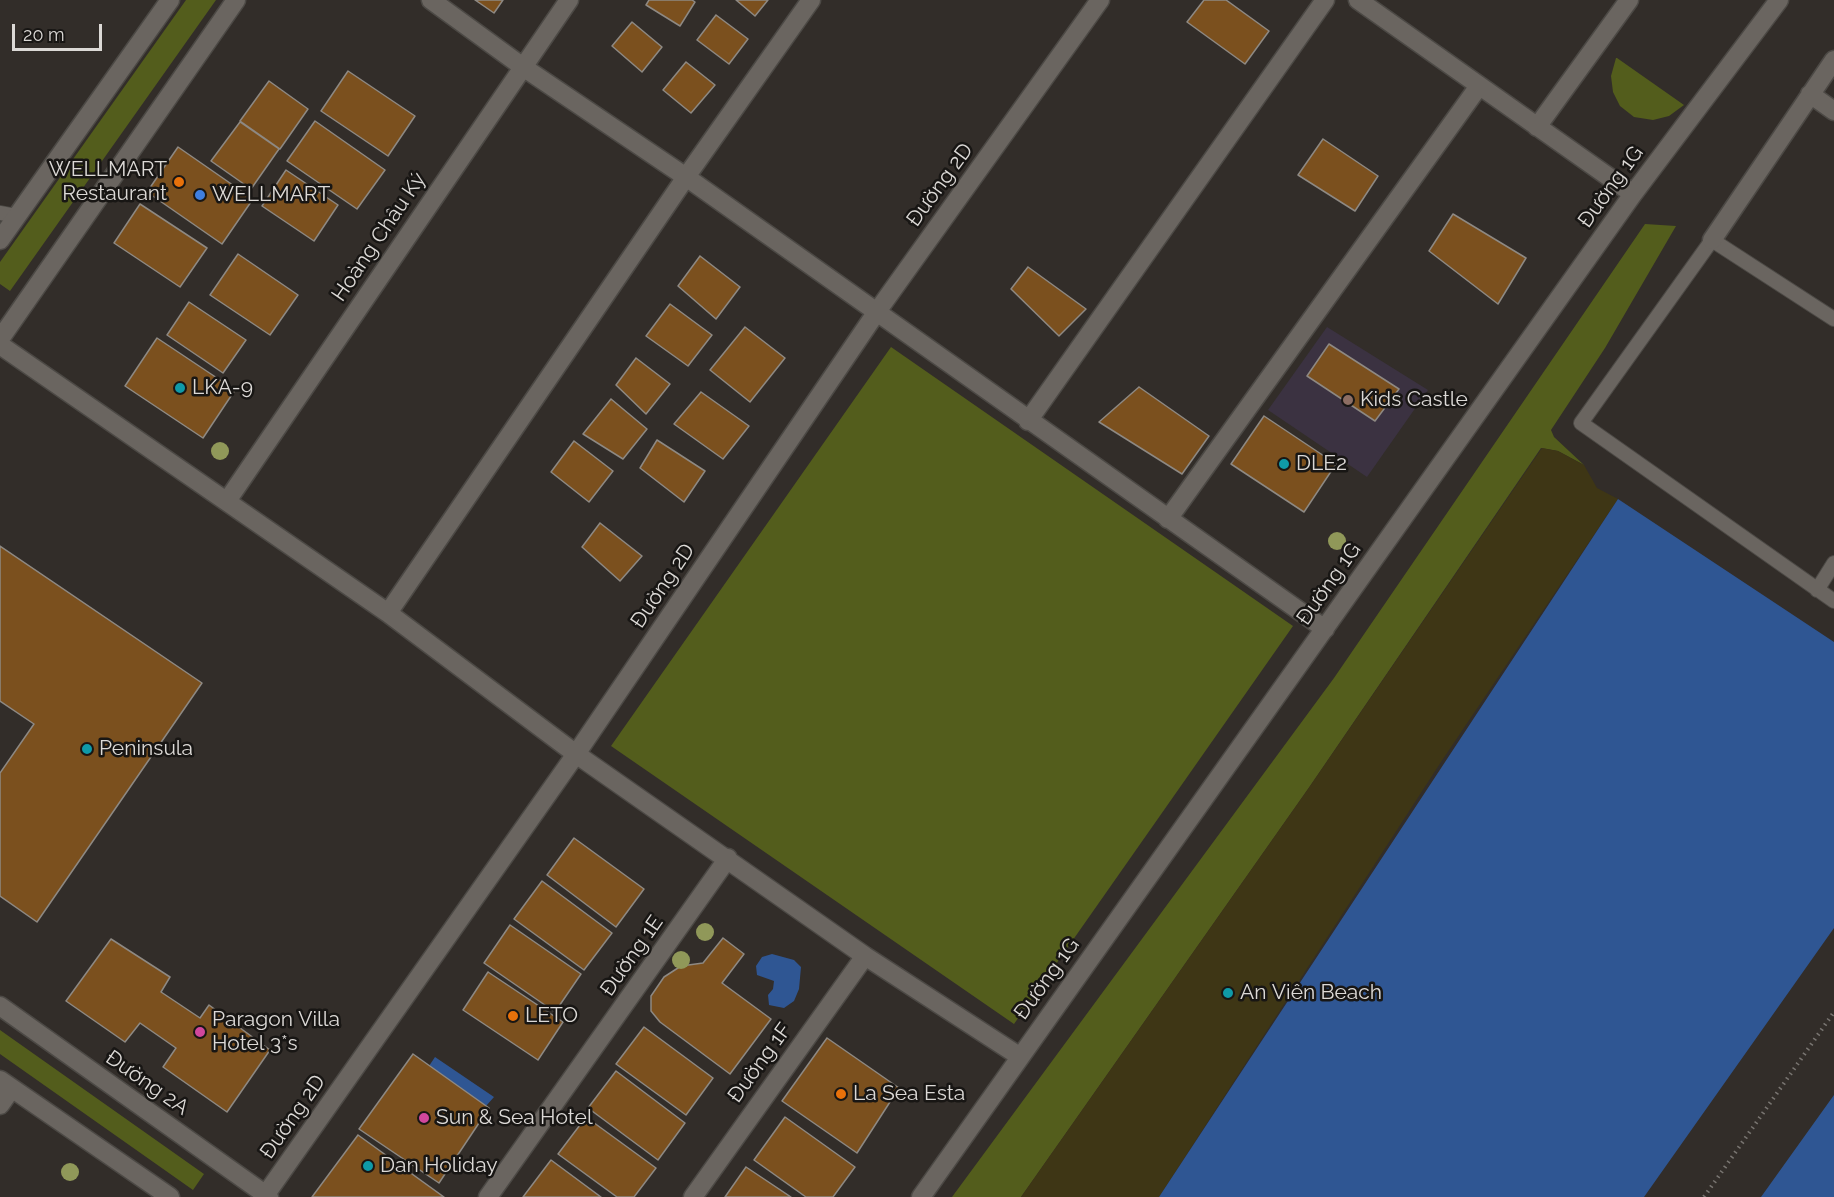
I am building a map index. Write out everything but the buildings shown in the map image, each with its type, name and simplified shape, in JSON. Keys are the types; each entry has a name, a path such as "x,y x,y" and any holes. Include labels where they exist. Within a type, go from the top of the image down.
{"street":[{"path":"0,240 8,215 170,0"},
{"path":"0,339 236,0"},
{"path":"431,0 523,67 686,177 1325,629"},
{"name":"Hoàng Châu Ký","path":"227,501 569,0"},
{"path":"388,614 686,177 811,0"},
{"name":"Đường 2D","path":"266,1196 576,754 876,313 1100,0"},
{"path":"1028,421 1325,0"},
{"path":"1358,0 1633,194"},
{"path":"1537,127 1629,0"},
{"name":"Đường 1G","path":"921,1197 1633,194 1779,0"},
{"path":"1712,240 1834,60"},
{"path":"1168,519 1479,86"},
{"path":"1810,94 1834,111"},
{"path":"0,345 388,614 576,754 728,858 865,956 1019,1056"},
{"name":"Đường 1E","path":"488,1197 728,858"},
{"name":"Đường 1F","path":"693,1197 865,956"},
{"name":"Đường 2A","path":"0,1006 266,1196"},
{"path":"0,1105 6,1084 170,1197"}],"lane":[{"path":"1834,319 1712,240 1577,429 1834,601"},
{"path":"1817,590 1834,563"}],"path":[{"path":"1704,1197 1834,1012"}],"shaded area":[{"name":"Kids Castle","path":"1327,327 1428,390 1367,477 1268,410"}],"green space":[{"path":"186,0 216,0 10,291 0,284 0,262"},
{"path":"1616,58 1684,105 1669,116 1653,120 1634,117 1620,106 1613,92 1611,76"},
{"path":"1645,224 1676,226 1605,348 1551,430 1554,437 1584,465 1558,451 1541,448 1308,789 1021,1197 952,1197 1334,678"},
{"path":"891,347 1293,626 1014,1024 611,746"},
{"path":"0,1030 204,1174 193,1190 0,1054"}],"sand":[{"name":"An Viên Beach","path":"1542,448 1558,451 1584,465 1597,488 1618,499 1441,762 1159,1197 1021,1197 1308,789"}],"water":[{"path":"1618,499 1834,642 1834,928 1644,1197 1159,1197"},
{"path":"772,954 794,960 801,967 799,989 794,1001 784,1008 769,1005 768,995 773,989 774,981 757,975 756,966 762,957"},
{"path":"435,1057 494,1097 486,1106 429,1066"},
{"path":"1834,1095 1834,1197 1761,1197"}],"place":[{"name":"WELLMART Restaurant","path":"179,182"},
{"name":"WELLMART","path":"200,195"},
{"name":"LKA-9","path":"180,388"},
{"name":"Kids Castle","path":"1348,400"},
{"name":"DLE2","path":"1284,464"},
{"name":"Peninsula","path":"87,749"},
{"name":"An Viên Beach","path":"1228,993"},
{"name":"LETO","path":"513,1016"},
{"name":"Paragon Villa Hotel 3*s","path":"200,1032"},
{"name":"La Sea Esta","path":"841,1094"},
{"name":"Sun & Sea Hotel","path":"424,1118"},
{"name":"Dan Holiday","path":"368,1166"}]}
